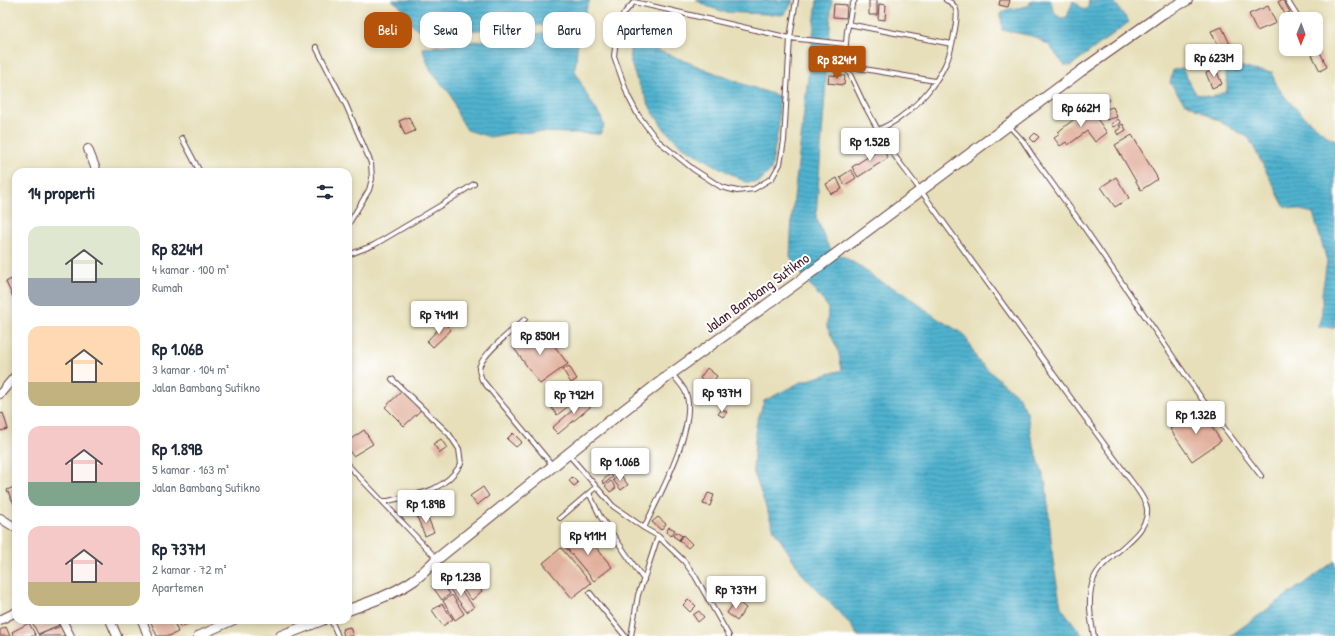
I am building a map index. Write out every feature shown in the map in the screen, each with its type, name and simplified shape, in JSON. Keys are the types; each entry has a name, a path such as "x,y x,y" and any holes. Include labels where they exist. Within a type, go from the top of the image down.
{"street":[{"name":"Jalan Bambang Sutikno","path":"352,609 376,600 415,580 437,560 672,373 842,250 1081,71 1163,13 1186,0"},
{"path":"88,149 95,168"},
{"path":"0,394 12,380"},
{"path":"0,518 12,526"},
{"path":"0,620 12,614"},
{"path":"64,624 70,636"},
{"path":"112,624 117,636"},
{"path":"144,624 148,636"},
{"path":"198,636 225,624"},
{"path":"282,636 312,624"}],"lane":[{"path":"796,0 790,38 784,141 780,164 772,178 754,189 737,192 721,187 693,169 657,140 638,114 628,96 614,56 618,23 634,1 790,38 845,44"},
{"path":"855,0 852,5 845,44 846,66 885,143 1144,500 1147,509 1147,518 1144,524 1135,536 1102,566 1094,580 1089,607 1090,620 1094,636"},
{"path":"878,130 901,117 919,101 946,64 957,19 954,4 946,0"},
{"path":"1287,0 1295,12"},
{"path":"848,24 952,44"},
{"path":"316,46 346,105 371,163 372,179 369,190 352,218"},
{"path":"846,66 935,81"},
{"path":"1009,126 1023,141 1202,398 1261,476"},
{"path":"182,138 198,168"},
{"path":"352,253 374,245 474,184"},
{"path":"525,319 493,348 479,368 480,374 482,380 553,467"},
{"path":"644,528 675,462 686,430 688,408 686,391 672,373"},
{"path":"383,501 437,488 448,480 461,464 459,449 448,434 392,379"},
{"path":"569,454 613,506 658,536 684,561 695,576 728,636"},
{"path":"352,469 437,560"},
{"path":"560,518 596,487"},
{"path":"589,493 600,516 644,580"},
{"path":"631,636 638,595 658,536"},
{"path":"590,593 625,636"},
{"path":"333,624 338,636"}],"water":[{"path":"392,0 590,0 585,12 543,12 543,25 535,26 535,12 480,12 480,30 472,31 472,12 420,12 420,30 412,25 412,12 403,12 400,6"},
{"path":"696,0 793,0 783,15 724,12 709,7"},
{"path":"817,0 832,0 816,217 829,248 861,267 876,279 905,294 938,319 964,334 978,361 1018,396 1027,412 1031,437 1046,484 1053,561 1061,607 1083,636 858,636 848,622 803,575 774,530 753,470 756,425 764,401 801,382 842,370 838,350 827,327 828,307 798,270 790,256 792,215"},
{"path":"1032,0 1050,0 1055,14 1061,18 1067,17 1073,1 1083,10 1088,8 1089,0 1113,0 1129,22 1071,66 1064,65 1049,45 1032,36 1002,30 1001,14 1006,10 1028,6"},
{"path":"543,33 543,48 577,48 575,71 588,97 602,119 604,126 600,134 537,132 512,133 490,137 467,130 458,115 451,95 429,67 422,48 472,48 472,42 480,41 480,48 535,48 535,34"},
{"path":"630,48 652,48 748,86 779,96 779,124 771,170 759,182 745,182 683,147 665,130 652,111 636,78 631,63"},
{"path":"1239,66 1253,70 1272,72 1280,90 1296,109 1331,139 1335,139 1335,328 1318,327 1322,313 1322,294 1327,261 1313,213 1284,206 1249,138 1183,101 1170,83 1173,70 1182,68 1196,94 1212,97 1227,91 1227,81 1224,68"},
{"path":"1335,561 1335,636 1230,636"}],"building":[{"path":"869,0 877,0 877,15 869,15"},
{"path":"1000,0 1010,0 1008,7 999,5"},
{"path":"1283,0 1290,12 1284,12 1278,2"},
{"path":"834,4 847,5 846,18 833,17"},
{"path":"879,4 886,5 885,20 878,19"},
{"path":"1268,6 1276,23 1257,31 1249,14"},
{"path":"1222,27 1235,55 1224,60 1211,31"},
{"path":"830,54 842,54 842,65 829,64"},
{"path":"1312,56 1322,56 1327,67 1320,71"},
{"path":"1216,69 1222,84 1212,88 1206,73"},
{"path":"829,75 845,76 844,85 828,83"},
{"path":"1106,94 1109,100 1104,103 1101,97"},
{"path":"1089,107 1107,133 1095,142 1087,131 1068,145 1066,142 1060,146 1054,138 1060,134 1058,132"},
{"path":"1113,107 1117,117 1106,120 1103,110"},
{"path":"409,117 415,131 405,135 399,121"},
{"path":"1118,119 1121,123 1113,127 1111,124"},
{"path":"1123,124 1126,130 1118,135 1116,131 1121,128 1119,126"},
{"path":"1035,133 1039,137 1034,142 1030,138"},
{"path":"1132,135 1158,179 1141,190 1115,145"},
{"path":"882,148 888,158 858,177 852,167"},
{"path":"851,170 856,178 845,185 840,177"},
{"path":"1116,177 1129,198 1115,207 1101,187"},
{"path":"837,178 842,189 831,194 826,184"},
{"path":"12,279 12,295 6,282"},
{"path":"444,323 451,330 433,347 427,341"},
{"path":"540,327 568,364 540,384 513,347"},
{"path":"569,366 577,379 571,383 563,370"},
{"path":"707,368 717,376 710,386 700,378"},
{"path":"402,391 421,410 404,426 385,407"},
{"path":"571,391 578,399 557,415 551,407"},
{"path":"589,396 595,403 558,434 552,428"},
{"path":"722,409 727,412 723,417 718,414"},
{"path":"1200,409 1221,441 1192,461 1170,429"},
{"path":"3,413 8,429 0,431 0,414"},
{"path":"364,430 373,444 353,456 352,438"},
{"path":"513,433 522,442 516,447 507,439"},
{"path":"441,439 447,448 440,453 433,444"},
{"path":"602,458 610,469 606,472 597,462"},
{"path":"595,463 599,468 597,470 592,465"},
{"path":"610,474 613,477 604,484 602,481"},
{"path":"620,474 628,485 621,490 613,480"},
{"path":"572,477 578,483 574,486 569,481"},
{"path":"611,481 616,488 610,492 605,486"},
{"path":"483,487 489,496 477,505 470,496"},
{"path":"12,488 12,500 7,490"},
{"path":"708,493 714,495 710,506 703,504"},
{"path":"426,513 434,532 425,536 417,517"},
{"path":"658,517 666,524 661,530 652,522"},
{"path":"669,527 675,530 671,536 666,532"},
{"path":"582,530 612,567 594,581 564,545"},
{"path":"676,532 682,536 679,540 673,536"},
{"path":"683,535 692,544 688,548 679,540"},
{"path":"561,548 591,583 572,598 543,563"},
{"path":"471,577 482,591 472,600 460,586"},
{"path":"440,581 450,594 442,600 432,586"},
{"path":"454,582 474,607 467,612 448,587"},
{"path":"452,595 464,614 455,620 443,601"},
{"path":"689,599 696,606 690,612 683,605"},
{"path":"736,600 746,608 737,621 727,613"},
{"path":"442,604 453,619 443,626 432,610"},
{"path":"699,611 704,617 698,622 693,615"},
{"path":"30,624 36,636 14,636 12,632"},
{"path":"33,624 59,624 59,625 38,634"},
{"path":"152,624 175,624 178,632 169,636 157,636"},
{"path":"179,624 187,624 180,627"},
{"path":"61,626 65,636 38,635"},
{"path":"6,627 10,636 0,636 0,630"},
{"path":"350,627 353,636 344,636 342,629"}]}
